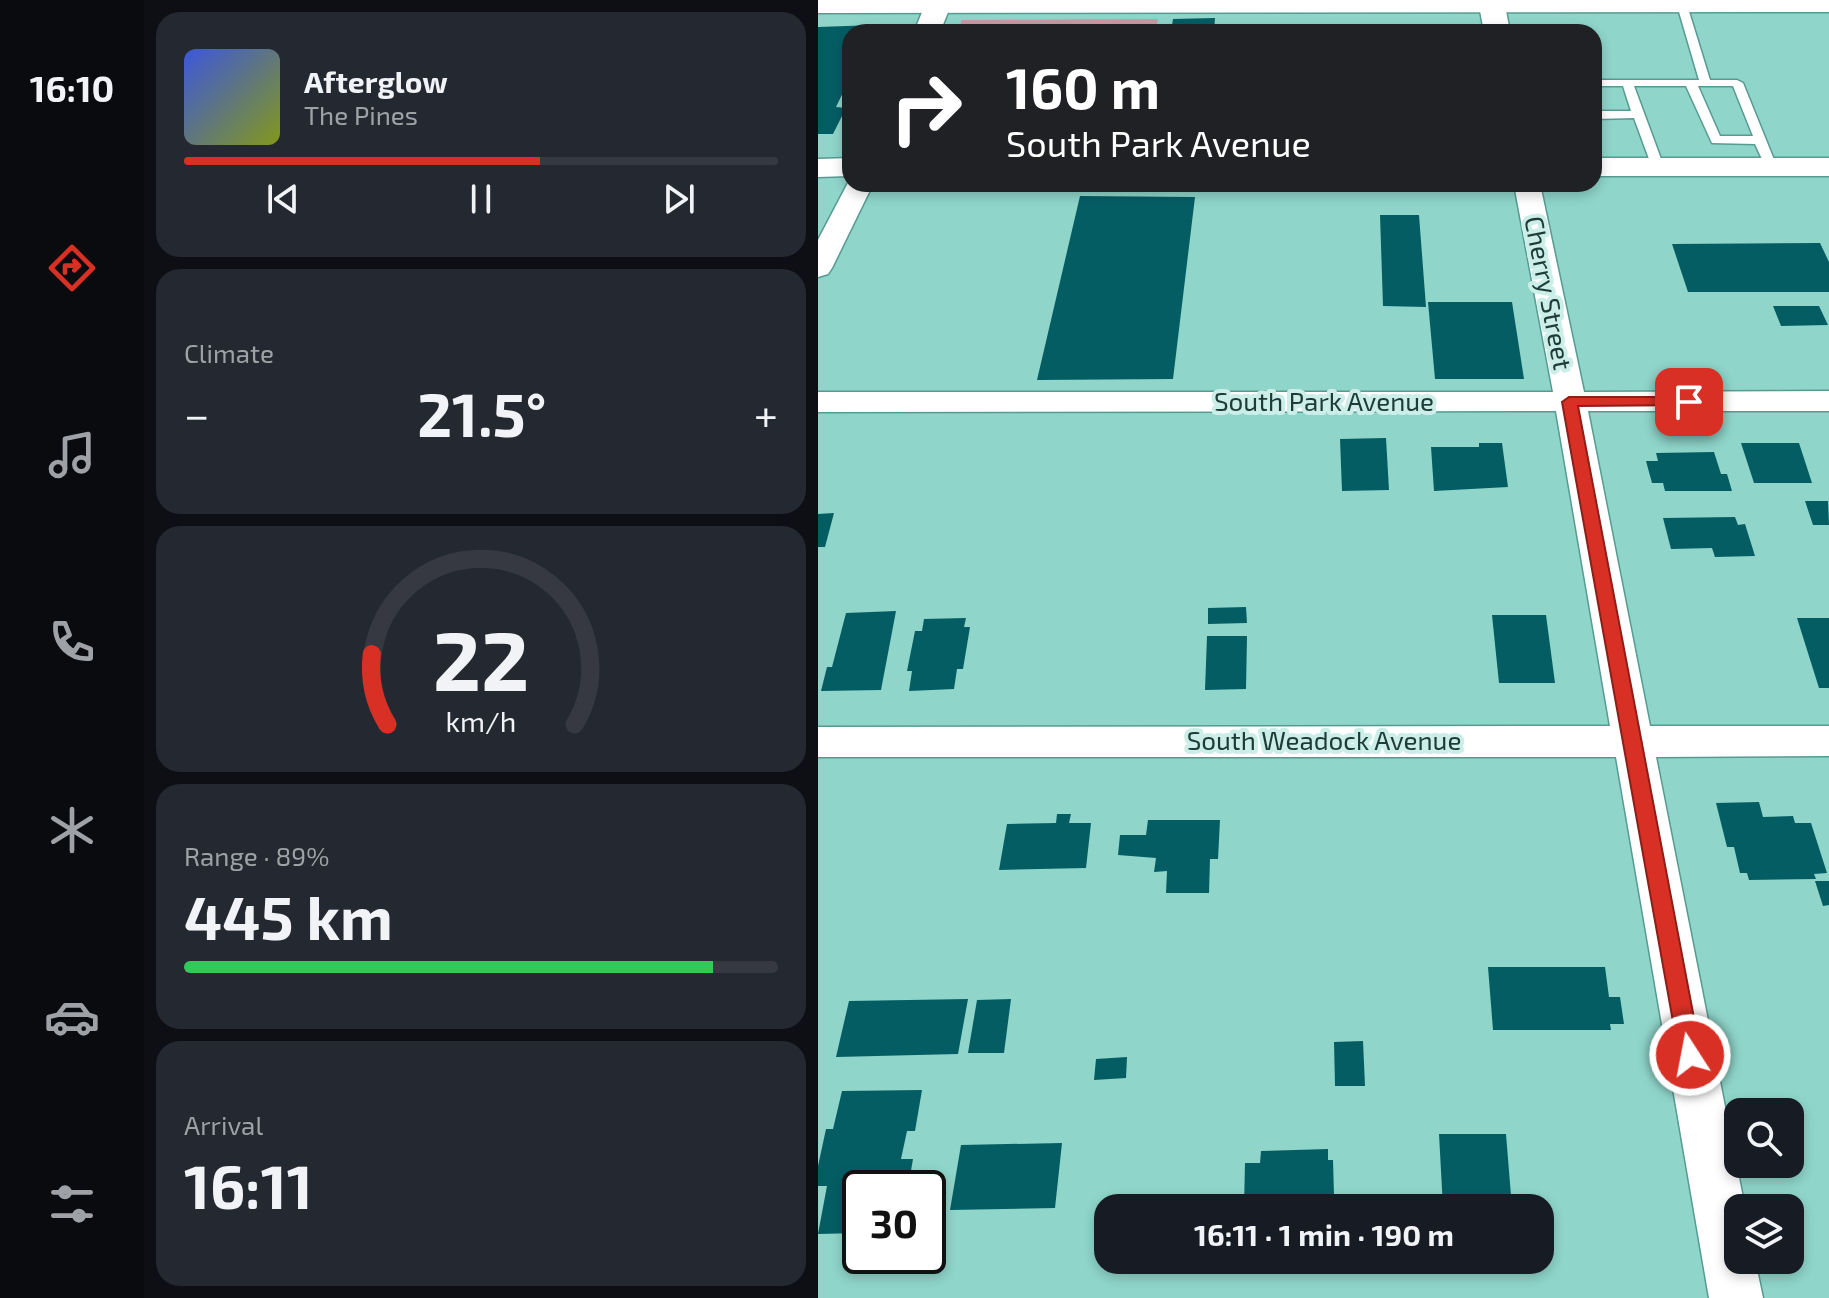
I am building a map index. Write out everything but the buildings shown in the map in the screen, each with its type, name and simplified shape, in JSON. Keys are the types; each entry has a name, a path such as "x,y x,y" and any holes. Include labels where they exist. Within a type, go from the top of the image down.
{"main road":[{"path":"1492,2 1496,24"},
{"path":"930,24 938,3"},
{"path":"1602,167 1658,167 1765,154 1829,167"},
{"path":"818,168 842,167"}],"street":[{"path":"818,6 1492,2 1829,5"},
{"path":"818,268 856,192"},
{"name":"Cherry Street","path":"1529,192 1736,1298"},
{"name":"South Park Avenue","path":"818,402 1829,401"},
{"name":"South Weadock Avenue","path":"818,742 1829,741"}],"lane":[{"path":"1682,5 1705,82"},
{"path":"1690,82 1716,140 1765,154"},
{"path":"1602,83 1737,83 1765,154"},
{"path":"1627,83 1658,167"},
{"path":"1602,115 1638,114"}],"shaded area":[{"path":"1158,19 1157,24 960,24 962,20"}],"route":[{"path":"1689,402 1569,402 1690,1055"}]}
